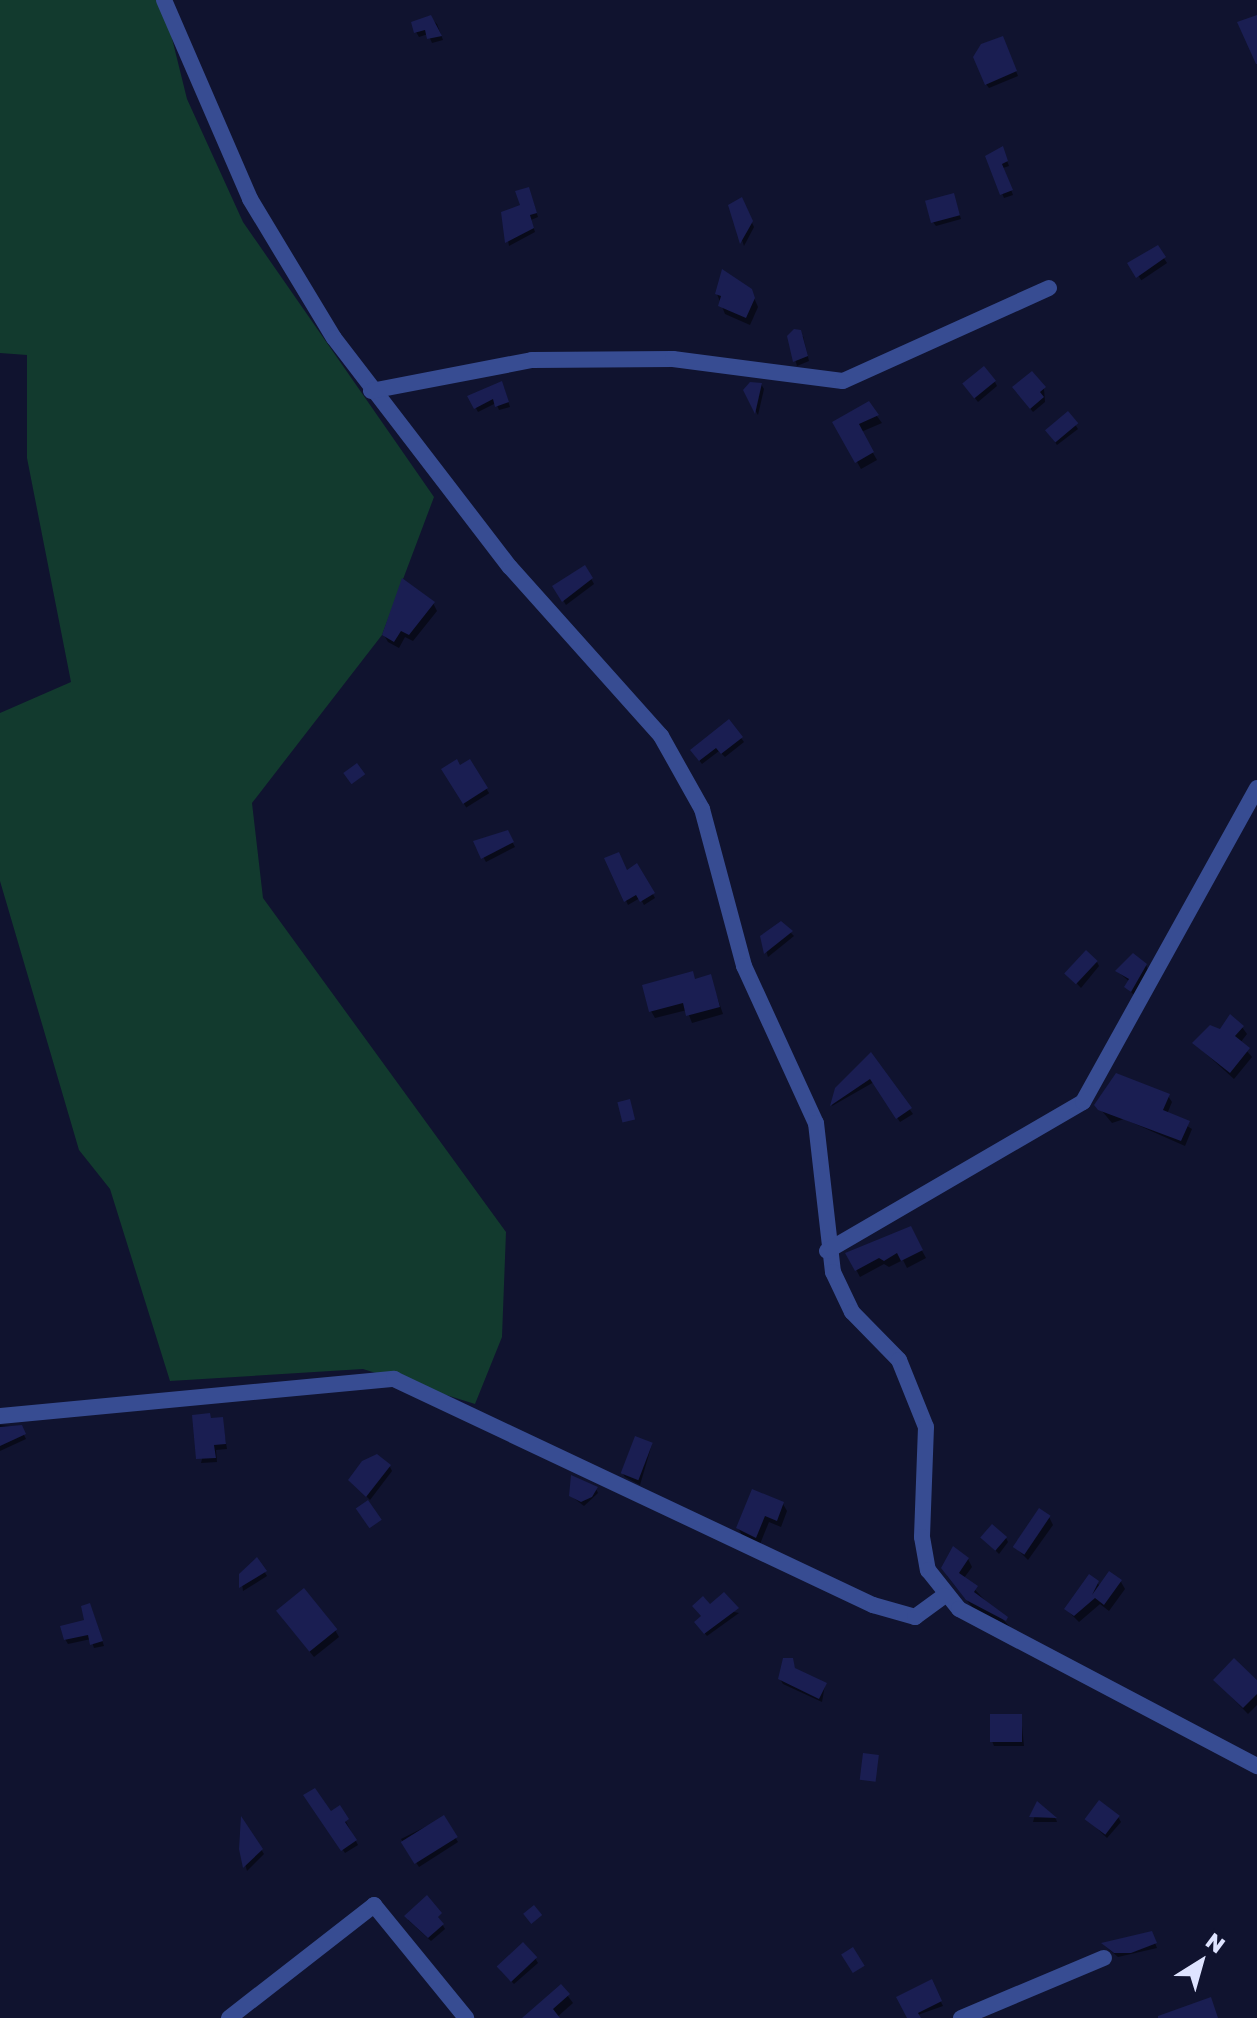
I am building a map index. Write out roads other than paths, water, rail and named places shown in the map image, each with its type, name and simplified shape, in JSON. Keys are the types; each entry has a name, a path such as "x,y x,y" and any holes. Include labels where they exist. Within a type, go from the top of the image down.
{"street":[{"path":"164,0 250,199 371,391 538,600 661,736 702,809 744,966 816,1123 827,1251 852,1312 899,1360 926,1427 922,1537 928,1570 944,1596 959,1609 1257,1766"},
{"path":"371,391 532,360 673,359 843,381 1049,288"},
{"path":"827,1251 1083,1102 1257,788"},
{"path":"0,1416 394,1379 873,1605 915,1617 944,1596"},
{"path":"229,2018 374,1905 466,2018"},
{"path":"961,2018 1104,1958"}]}
